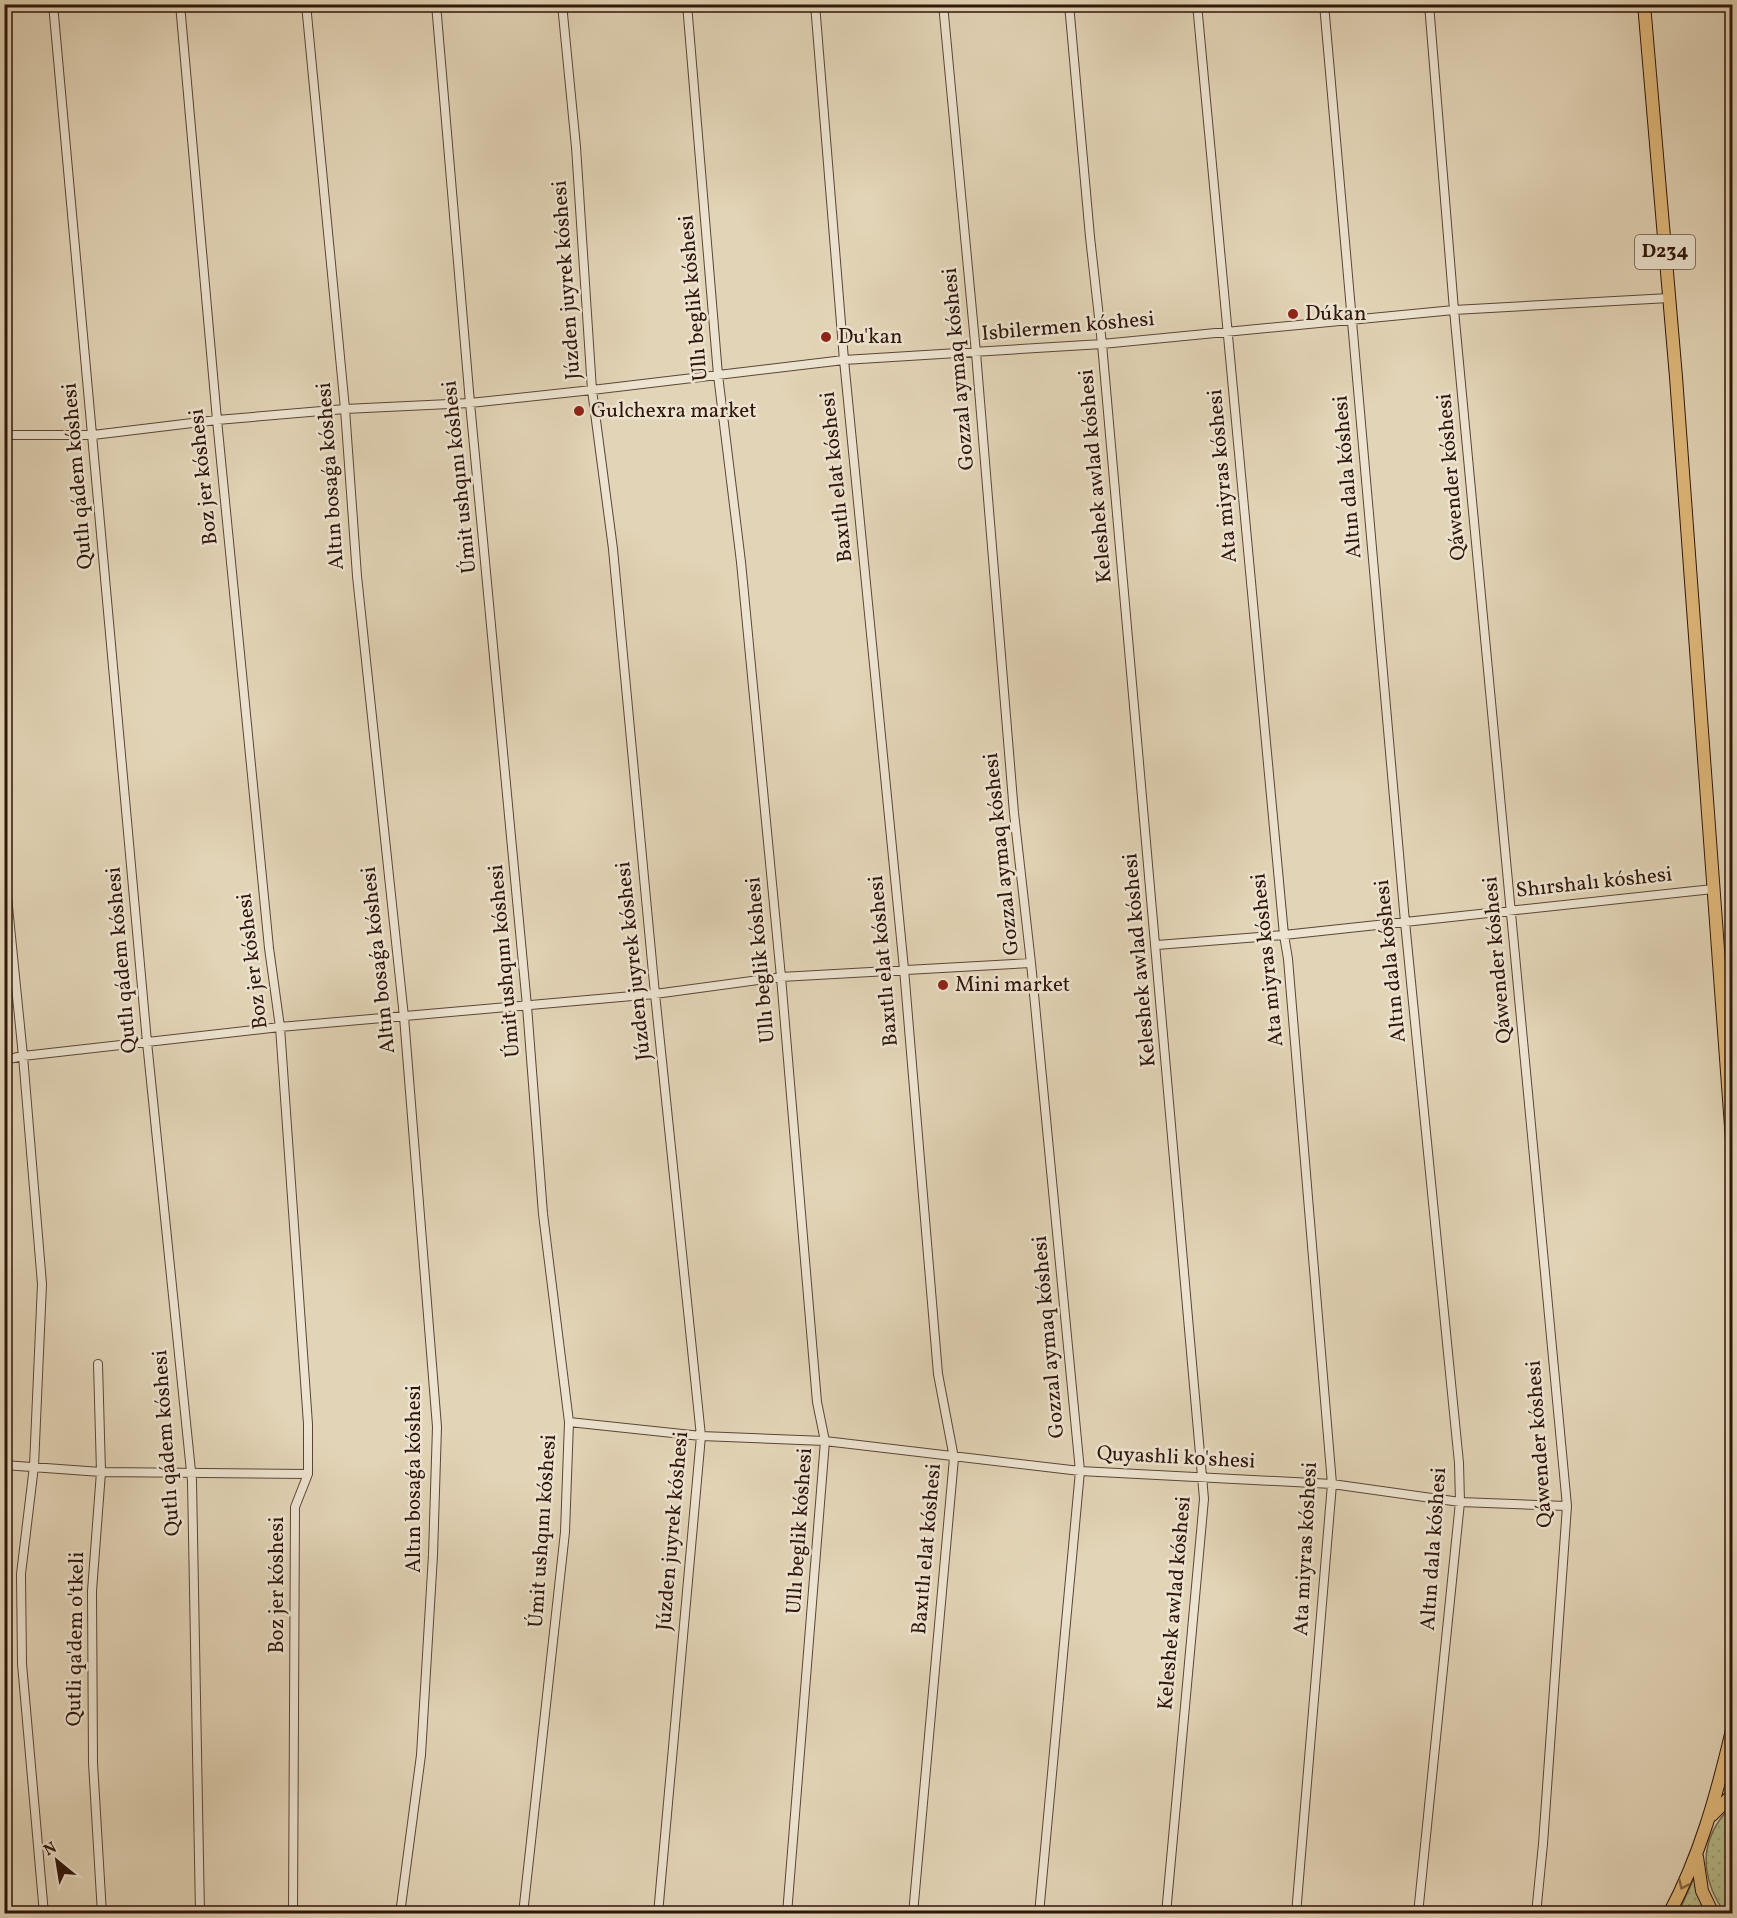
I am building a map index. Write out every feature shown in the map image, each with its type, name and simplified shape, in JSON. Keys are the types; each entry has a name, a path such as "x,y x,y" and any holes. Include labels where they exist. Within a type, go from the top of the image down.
{"main road":[{"name":"D234","path":"1644,4 1669,298 1732,1140"},
{"path":"1669,1914 1696,1856 1711,1815 1732,1730"},
{"path":"1711,1815 1732,1795"},
{"path":"1696,1856 1702,1891 1713,1914"}],"street":[{"name":"Qutlı qádem kóshesi","path":"53,4 147,1042 191,1473 200,1914"},
{"name":"Boz jer kóshesi","path":"180,4 216,420 279,1027 308,1424 308,1474 295,1507 293,1914"},
{"name":"Altın bosaǵa kóshesi","path":"306,4 345,409 357,576 404,1017 437,1427 433,1555 421,1755 400,1914"},
{"name":"Úmit ushqını kóshesi","path":"436,4 470,403 527,1006 543,1214 569,1422 565,1532 523,1914"},
{"name":"Júzden juyrek kóshesi","path":"561,4 576,147 592,390 613,549 655,994 701,1436 657,1914"},
{"name":"Ullı beglik kóshesi","path":"687,4 718,375 741,562 781,977 817,1402 825,1441 787,1914"},
{"name":"Baxıtlı elat kóshesi","path":"815,4 844,360 904,969 938,1374 954,1458 913,1914"},
{"name":"Gozzal aymaq kóshesi","path":"944,4 1014,813 1031,963 1080,1471 1039,1914"},
{"name":"Keleshek awlad kóshesi","path":"1069,4 1157,945 1204,1499 1166,1914"},
{"name":"Ata miyras kóshesi","path":"1197,4 1290,983 1332,1484 1296,1914"},
{"name":"Altın dala kóshesi","path":"1324,4 1404,922 1459,1463 1460,1502 1418,1914"},
{"name":"Qáwender kóshesi","path":"1429,4 1454,310 1567,1506 1544,1833 1536,1914"},
{"name":"Isbilermen kóshesi","path":"4,435 93,435 216,420 345,409 470,403 844,360 1102,344 1352,318 1454,310 1669,298"},
{"path":"4,867 42,1284 34,1466 21,1574 22,1664 44,1914"},
{"name":"Shırshalı kóshesi","path":"1157,945 1284,935 1713,889"},
{"path":"4,1060 279,1027 655,994 781,977 1031,963"},
{"name":"Qutli qa'dem o'tkeli","path":"98,1364 100,1472 92,1602 93,1763 102,1914"},
{"name":"Quyashli ko'shesi","path":"569,1422 701,1436 825,1441 954,1458 1080,1471 1332,1484 1460,1502 1567,1506"},
{"path":"4,1465 100,1472 308,1474"}],"green space":[{"path":"1732,1805 1732,1913 1725,1913 1709,1881 1706,1858 1711,1835"},
{"path":"1694,1878 1700,1898 1708,1913 1678,1914"}],"place":[{"name":"Dúkan","path":"1293,314"},
{"name":"Du'kan","path":"826,337"},
{"name":"Gulchexra market","path":"579,411"},
{"name":"Mini market","path":"943,985"}]}
